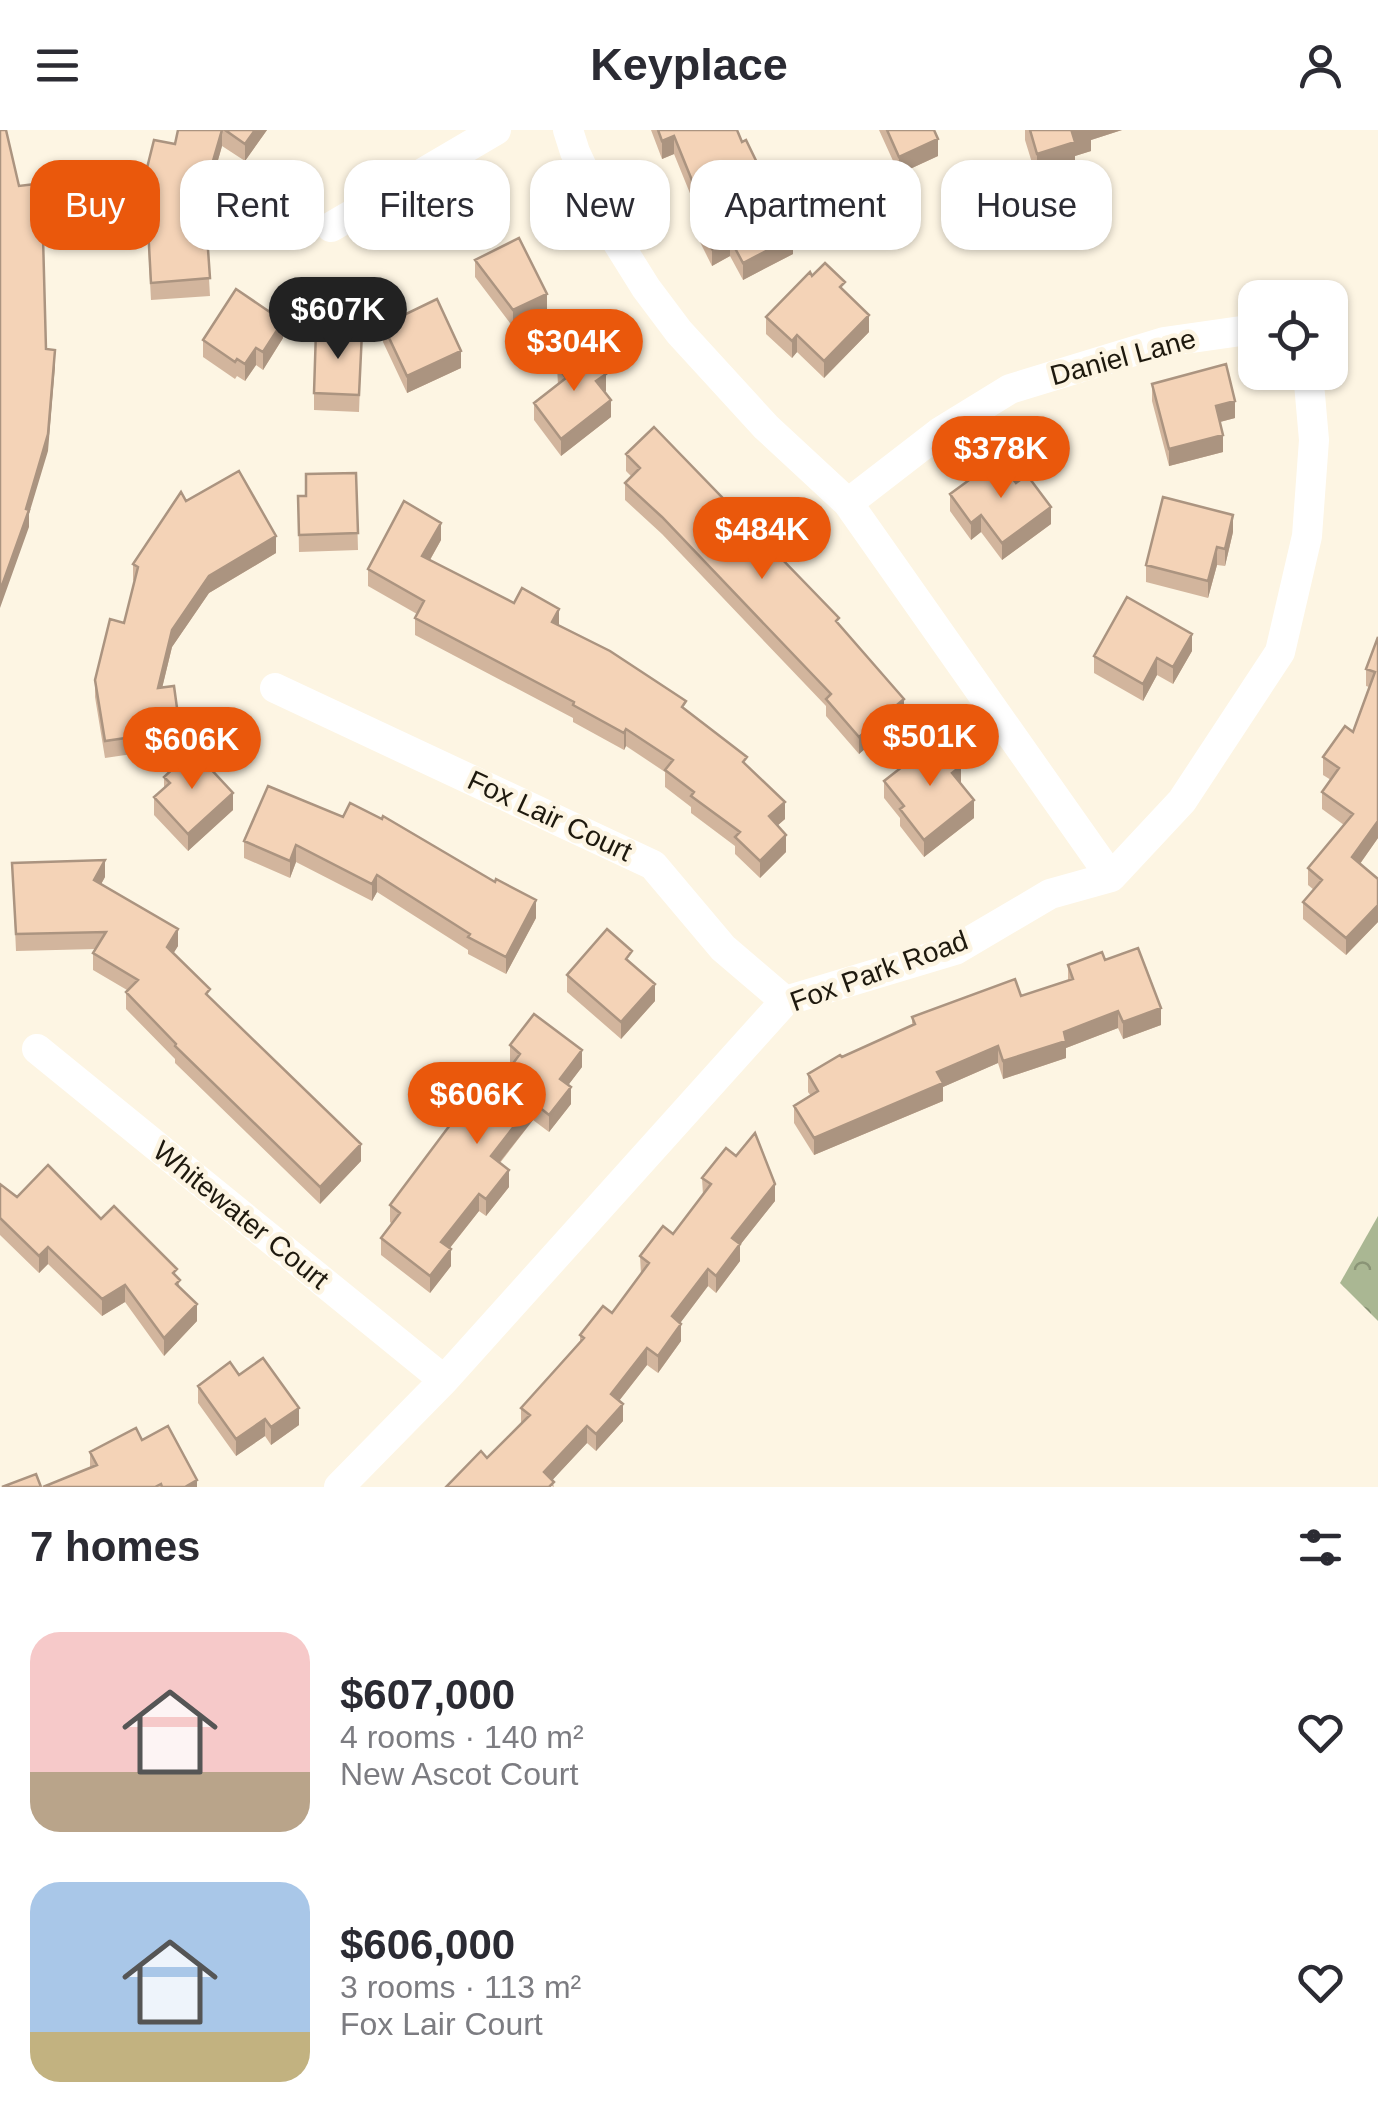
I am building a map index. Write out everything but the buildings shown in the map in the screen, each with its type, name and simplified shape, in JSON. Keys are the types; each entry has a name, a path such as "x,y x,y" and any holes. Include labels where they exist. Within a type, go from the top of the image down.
{"street":[{"path":"331,227 496,130"},
{"path":"568,130 574,152 616,240 646,288 679,332 766,427 848,503 1111,877 1182,801 1280,652 1307,536 1314,440 1310,390"},
{"name":"Daniel Lane","path":"848,503 940,432 1010,389 1164,342 1238,331"},
{"name":"Fox Lair Court","path":"275,688 653,864 723,948 785,1001"},
{"name":"Fox Park Road","path":"339,1487 444,1380 785,1001 955,950 1050,894 1111,877"},
{"name":"Whitewater Court","path":"38,1050 444,1380"}],"green space":[{"path":"1378,1216 1378,1321 1340,1283"}]}
